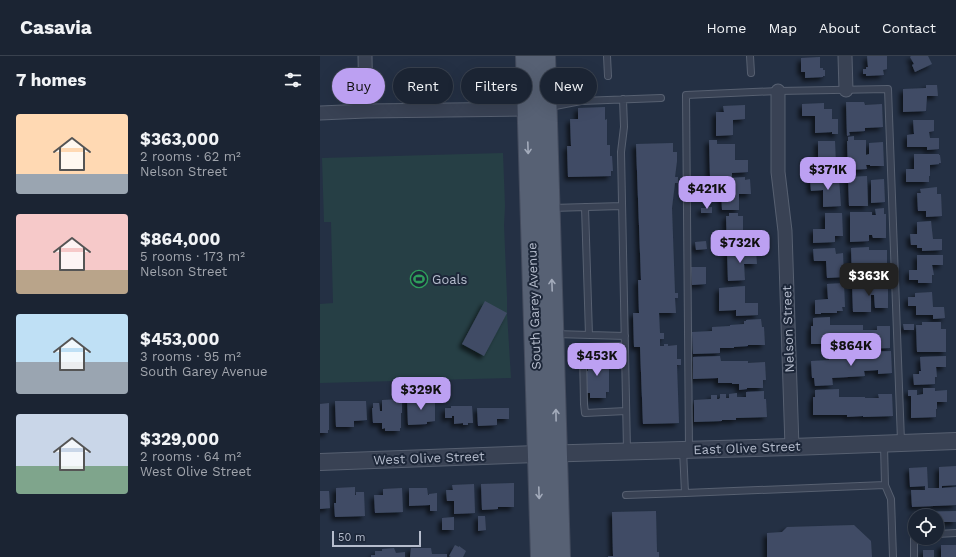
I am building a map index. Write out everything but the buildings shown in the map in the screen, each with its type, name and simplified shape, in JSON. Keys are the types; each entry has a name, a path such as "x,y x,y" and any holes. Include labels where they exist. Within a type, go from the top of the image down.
{"main road":[{"name":"South Garey Avenue","path":"526,56 526,77 537,108 536,361 560,557"},
{"name":"South Garey Avenue","path":"541,557 554,334 548,144 535,116 545,56"}],"street":[{"path":"365,56 366,111"},
{"path":"845,56 846,90"},
{"name":"Nelson Street","path":"778,91 778,172 785,231 792,447"},
{"path":"320,113 537,108"},
{"name":"East Olive Street","path":"547,454 956,441"},
{"name":"West Olive Street","path":"320,462 547,454"}],"lane":[{"path":"607,56 608,76"},
{"path":"750,56 751,73"},
{"path":"685,493 686,95 778,91 888,89 901,443"},
{"path":"537,108 581,101 661,98"},
{"path":"623,99 624,127 621,152 627,452"},
{"path":"550,208 622,206"},
{"path":"585,207 589,335"},
{"path":"554,334 625,336"},
{"path":"625,346 588,347 583,354 585,413 626,411"},
{"path":"884,444 885,485 891,499 892,557"},
{"path":"626,495 885,485"},
{"path":"944,534 956,533"},
{"path":"914,545 914,557"}],"green space":[{"name":"Goals","path":"503,153 507,313 511,378 320,383 320,304 333,303 331,222 324,222 322,158"}],"place":[{"name":"Goals","path":"419,279"}]}
